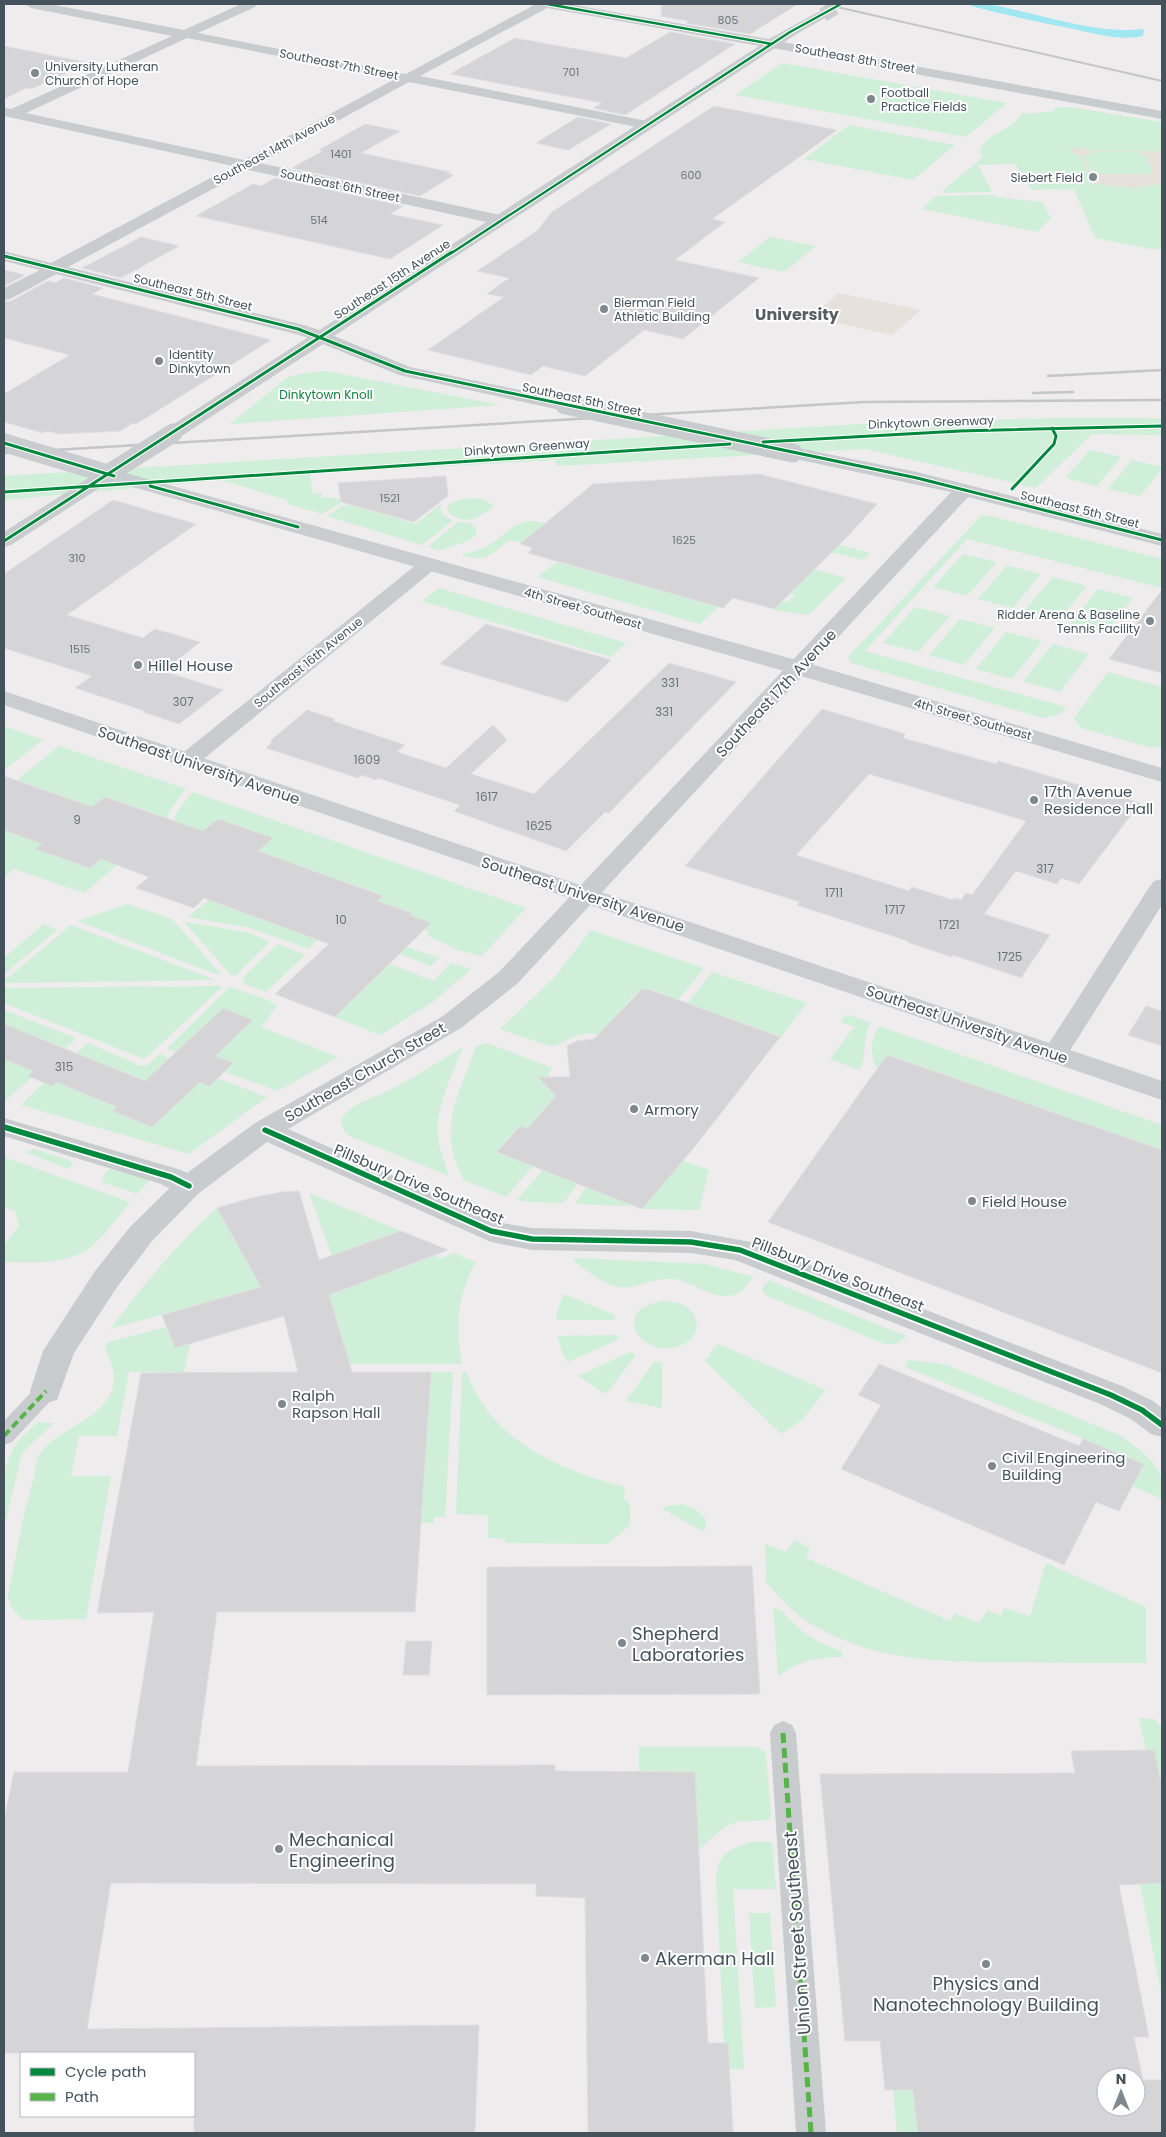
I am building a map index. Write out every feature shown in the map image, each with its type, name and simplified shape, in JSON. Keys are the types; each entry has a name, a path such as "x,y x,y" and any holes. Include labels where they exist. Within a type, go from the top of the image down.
{"main road":[{"name":"4th Street Southeast","path":"4,443 164,490 799,668 1162,775"},
{"name":"Southeast University Avenue","path":"4,698 587,896 752,950 1162,1091"}],"street":[{"name":"Southeast 7th Street","path":"31,4 647,125"},
{"path":"8,113 251,4"},
{"name":"Southeast 8th Street","path":"546,4 1162,114"},
{"name":"Southeast 14th Avenue","path":"4,295 546,4"},
{"name":"Southeast 15th Avenue","path":"4,541 322,337 817,14"},
{"name":"Southeast 6th Street","path":"8,113 500,220"},
{"name":"Southeast 5th Street","path":"4,256 288,326 322,337 405,371 917,478 1162,540"},
{"name":"Southeast 17th Avenue","path":"587,896 964,490"},
{"name":"Southeast 16th Avenue","path":"187,761 429,564"},
{"path":"1055,1054 1162,886"},
{"name":"Southeast Church Street","path":"4,1436 46,1391 59,1351 106,1279 142,1234 189,1186 265,1130 452,1022 508,978 587,896"},
{"path":"4,1127 171,1177 189,1186"},
{"name":"Pillsbury Drive Southeast","path":"265,1130 490,1231 532,1239 691,1242 740,1250 1112,1395 1142,1410 1162,1425"},
{"name":"Union Street Southeast","path":"783,1733 811,2133"}],"green space":[{"name":"Football Practice Fields","path":"782,63 1007,103 966,137 735,95"},
{"name":"Siebert Field","path":"1069,107 1162,122 1162,249 1150,249 1095,238 1074,189 1032,190 1015,164 978,165 992,192 940,193 983,157 980,150 986,141 1015,122 1021,114 1055,111 1053,108"},
{"name":"Football Practice Fields","path":"849,125 955,145 913,180 804,159"},
{"path":"993,195 995,197 1042,202 1051,218 1037,232 922,209 936,196"},
{"path":"770,237 816,246 784,272 738,262"},
{"name":"Dinkytown Knoll","path":"326,371 500,405 230,424 288,377"},
{"path":"1050,418 1162,418 1162,435 1092,434 1036,488 865,449 557,466 555,460 310,474 313,494 322,493 322,497 341,499 341,503 322,514 288,504 287,500 221,480 4,500 4,476 861,424"},
{"path":"1090,450 1121,457 1097,486 1065,478"},
{"path":"1132,460 1162,467 1162,469 1140,496 1108,489"},
{"path":"468,498 483,499 494,506 478,517 468,520 456,518 450,514 447,508 450,503"},
{"path":"442,503 440,508 443,515 453,520 422,545 327,516 342,506 352,505 416,524"},
{"path":"982,515 1162,559 1162,588 967,539 865,651 1066,707 1061,714 1043,718 851,663 848,657"},
{"path":"530,521 546,523 522,543 509,540 492,554 483,558 461,555 486,547 517,525"},
{"path":"458,522 474,523 471,525 476,527 476,535 468,541 440,550 428,547"},
{"path":"839,545 870,553 863,560 831,552"},
{"path":"963,554 997,562 967,596 933,587"},
{"path":"557,562 718,607 700,624 537,577"},
{"path":"1007,565 1041,574 1013,608 978,599"},
{"path":"814,569 846,578 809,615 773,610 782,601 788,602 795,595 790,593"},
{"path":"1053,577 1087,586 1059,620 1024,611"},
{"path":"439,588 626,643 611,657 422,601"},
{"path":"1098,589 1133,598 1106,633 1070,624"},
{"path":"915,607 950,616 918,652 883,643"},
{"path":"960,619 995,628 964,665 929,655"},
{"path":"1006,632 1042,641 1012,679 976,669"},
{"path":"1053,644 1089,654 1060,692 1023,681"},
{"path":"1108,672 1162,687 1162,746 1152,748 1081,728 1074,718"},
{"path":"4,726 43,740 4,770"},
{"path":"59,746 186,789 171,808 166,820 156,814 105,797 92,807 17,780"},
{"path":"193,792 526,908 482,956 458,950 428,936 428,932 425,930 431,923 409,915 411,912 398,908 396,911 375,903 382,895 258,851 273,838 218,819 184,847 172,827 177,812"},
{"path":"4,830 42,844 36,849 90,868 101,859 129,855 84,893 14,869 4,877"},
{"path":"209,900 317,940 309,949 250,928 188,917"},
{"path":"127,904 172,919 221,974 218,975 78,921"},
{"path":"185,923 246,932 267,940 269,943 235,976 230,974"},
{"path":"44,924 57,930 4,974 4,958"},
{"path":"71,925 213,980 4,983 4,981"},
{"path":"591,930 704,968 678,1000 648,989 636,994 623,1008 605,1037 587,1033 550,1046 500,1029 554,978"},
{"path":"278,944 305,955 266,992 243,983 245,980 241,979"},
{"path":"407,947 439,958 431,966 400,954"},
{"path":"451,963 471,969 433,1002 380,1035 335,1017 390,964 434,981"},
{"path":"712,972 807,1003 781,1037 688,1003"},
{"path":"222,987 146,1058 4,1003 4,988"},
{"path":"230,987 268,1000 277,1006 261,1027 338,1057 278,1091 224,1072 233,1063 215,1056 223,1008 176,1052 167,1048"},
{"path":"4,1010 76,1038 65,1048 4,1024"},
{"path":"847,1014 871,1023 866,1035 862,1065 859,1070 830,1059 854,1027 840,1022"},
{"path":"879,1026 1162,1125 1162,1150 888,1055 877,1069 872,1047"},
{"path":"88,1043 141,1066 148,1065 160,1054 169,1058 145,1081 76,1053"},
{"path":"487,1043 552,1068 544,1084 548,1089 559,1092 527,1129 519,1126 497,1151 533,1166 506,1197 464,1180 456,1162 452,1145 451,1128 457,1097 476,1046"},
{"path":"463,1047 445,1091 439,1115 438,1138 449,1176 350,1136 344,1130 342,1124 343,1117 353,1107 388,1091"},
{"path":"4,1059 33,1071 28,1076 32,1078 5,1100 4,1100"},
{"path":"217,1078 267,1097 189,1154 21,1105 44,1083 52,1086 57,1082 117,1107 113,1111 152,1127 200,1082"},
{"path":"35,1149 74,1162 68,1169 25,1152"},
{"path":"4,1157 130,1202 95,1243 75,1256 52,1261 4,1262 4,1245 19,1226 15,1211 4,1207"},
{"path":"681,1160 709,1170 699,1210 642,1209"},
{"path":"110,1169 150,1180 137,1194 103,1182 102,1178"},
{"path":"543,1170 577,1184 564,1203 517,1200"},
{"path":"586,1187 633,1206 575,1204"},
{"path":"309,1193 401,1231 332,1256"},
{"path":"217,1208 261,1287 110,1329 174,1251"},
{"path":"454,1253 476,1262 465,1287 459,1312 458,1324 462,1364 350,1364 329,1295 436,1255 439,1259"},
{"path":"574,1258 705,1264 754,1277 740,1292 731,1296 706,1292 675,1279 658,1280 622,1288 601,1280 575,1262"},
{"path":"769,1280 906,1336 896,1344 885,1344 767,1296 762,1291"},
{"path":"564,1294 615,1315 615,1320 556,1320"},
{"path":"665,1301 684,1305 692,1313 696,1323 695,1334 692,1338 672,1348 658,1347 646,1342 637,1334 634,1323 637,1314 646,1306"},
{"path":"167,1327 175,1348 190,1344 184,1372 129,1372 117,1436 79,1436 71,1476 111,1476 86,1619 24,1620 13,1610 8,1596 22,1523 40,1454 59,1436 94,1413 104,1404 111,1393 114,1376 105,1347 108,1342"},
{"path":"616,1335 619,1339 568,1362 557,1336"},
{"path":"718,1344 826,1390 803,1419 781,1434 704,1360 710,1357 709,1354"},
{"path":"630,1352 636,1355 606,1394 578,1376"},
{"path":"909,1360 944,1364 1122,1436 1156,1467 1163,1482 1162,1499 1132,1486 1143,1463 905,1367"},
{"path":"654,1362 662,1362 662,1408 626,1401"},
{"path":"431,1372 453,1372 445,1517 434,1517 434,1523 421,1523"},
{"path":"462,1372 466,1372 478,1396 493,1417 510,1434 530,1449 575,1471 625,1487 624,1498 630,1505 630,1525 608,1544 506,1543 505,1539 488,1538 488,1515 456,1514"},
{"path":"38,1422 54,1423 22,1453 6,1520 4,1520 4,1481 11,1453 16,1444"},
{"path":"681,1504 691,1507 704,1517 706,1526 704,1532 661,1508"},
{"path":"795,1540 810,1548 806,1558 950,1621 955,1613 979,1623 988,1610 1001,1616 1004,1608 1030,1616 1046,1563 1146,1607 1146,1663 963,1662 911,1658 861,1646 836,1637 811,1624 787,1605 766,1583 765,1544 786,1552"},
{"path":"773,1608 782,1611 798,1628 811,1637 842,1651 843,1657 810,1660 778,1675"},
{"path":"1139,1718 1155,1719 1162,1728 1162,1786 1154,1750 1146,1750"},
{"path":"639,1747 757,1747 766,1753 771,1817 760,1821 741,1821 727,1826 702,1847 698,1848 695,1772 639,1772"},
{"path":"752,1842 772,1842 776,1889 733,1889 744,2069 729,2069 728,2043 724,2043 716,1876 720,1862 727,1853"},
{"path":"1162,1883 1162,1999 1140,1884"},
{"path":"749,1913 770,1913 776,2007 755,2008"},
{"path":"893,2090 913,2090 918,2133 897,2133"}],"sand":[{"path":"1077,147 1093,151 1162,151 1162,184 1134,188 1093,184 1080,156 1069,151","holes":["1093,152 1136,152 1145,155 1153,172 1148,174 1100,174 1091,172 1083,156 1090,155"]},
{"path":"839,293 921,310 892,335 810,317"}],"water":[{"path":"971,4 989,4 1107,29 1144,29 1143,36 1126,38 1100,35 971,6"}],"building":[{"path":"662,4 798,4 750,34 686,23 688,21 661,16"},
{"path":"670,32 735,44 625,115 593,108 602,103 450,74 515,38 626,58"},
{"name":"University Lutheran Church of Hope","path":"4,46 89,63 31,89 26,88 4,99"},
{"path":"714,106 837,130 712,219 725,222 675,260 759,278 683,339 644,330 585,376 543,366 531,375 428,350 504,297 487,294 509,278 477,271 537,231 552,212"},
{"path":"578,117 611,124 568,150 536,143"},
{"path":"365,124 400,131 361,153 450,172 447,173 454,175 420,196 292,168"},
{"path":"275,178 403,206 390,214 443,225 390,259 196,216 253,184 261,186"},
{"path":"141,237 179,246 121,278 82,268"},
{"path":"4,270 25,275 4,286"},
{"name":"Identity Dinkytown","path":"64,278 103,288 92,294 271,340 136,424 133,423 120,431 59,434 46,431 43,433 4,422 4,394 70,355 4,338 4,302 11,301 48,281 55,283"},
{"path":"759,474 877,504 847,537 774,609 733,598 723,608 528,553 533,548 520,544 593,484"},
{"path":"446,476 448,496 414,522 341,502 338,483"},
{"path":"113,500 196,524 67,615 143,638 155,629 200,642 163,671 223,690 179,724 75,688 92,676 4,648 4,574"},
{"name":"Ridder Arena & Baseline Tennis Facility","path":"1162,590 1162,673 1109,659"},
{"path":"486,624 611,660 567,702 440,664"},
{"path":"669,663 736,682 609,813 605,812 566,851 454,811 460,805 378,778 376,780 362,775 358,778 266,748 272,742 270,741 307,710 335,719 333,721 405,745 397,752 446,768 493,725 507,740 471,774 534,794"},
{"path":"822,709 905,734 903,738 996,764 998,761 1140,803 1079,884 1061,878 1057,884 1016,871 984,914 1050,935 1021,978 797,905 800,902 685,866","holes":["869,774 1026,821 972,895 966,893 961,900 954,898 953,900 912,887 909,891 796,855"]},
{"path":"4,776 92,807 105,797 203,831 218,819 273,838 258,851 383,896 377,901 412,913 409,915 431,923 335,1017 275,994 329,944 204,898 194,908 136,888 149,877 101,859 90,868 36,849 42,844 4,830"},
{"name":"Armory","path":"648,989 780,1037 697,1144 642,1209 497,1152 520,1126 527,1129 556,1096 538,1077 570,1077 567,1046 577,1041 594,1039 641,990"},
{"path":"1146,1006 1162,1011 1162,1046 1128,1035"},
{"path":"223,1008 253,1020 215,1056 233,1063 210,1086 200,1082 152,1127 113,1111 117,1107 57,1082 52,1086 28,1076 33,1071 4,1059 4,1024 145,1081"},
{"name":"Field House","path":"887,1055 1162,1150 1162,1373 768,1222"},
{"path":"299,1191 319,1260 401,1231 448,1250 329,1295 352,1372 431,1372 415,1612 217,1612 196,1766 555,1765 555,1771 695,1772 708,2043 728,2043 733,2133 588,2133 585,1898 536,1896 536,1884 111,1883 87,2029 479,2025 475,2133 194,2133 195,2052 4,2053 4,1820 14,1772 128,1772 154,1612 97,1613 141,1373 298,1372 284,1316 175,1348 162,1315 261,1287 217,1208 251,1198"},
{"name":"Civil Engineering Building","path":"879,1364 1079,1446 1083,1439 1144,1464 1119,1511 1096,1502 1064,1565 841,1469 881,1405 858,1395"},
{"name":"Shepherd Laboratories","path":"752,1566 760,1694 487,1695 487,1567"},
{"path":"406,1641 432,1641 429,1675 403,1675"},
{"name":"Physics and Nanotechnology Building","path":"1154,1750 1162,1786 1162,1883 1119,1885 1149,2037 1134,2037 1140,2067 1096,2067 1096,2117 1146,2117 1146,2080 1162,2080 1162,2133 918,2133 913,2090 885,2090 880,2041 845,2041 820,1774 1075,1773 1071,1751"}],"tunnel":[{"path":"823,15 841,4"}],"railway":[{"path":"824,4 1162,81"},
{"path":"1048,376 1162,370"},
{"path":"1033,393 1073,392"},
{"path":"4,453 864,402 1162,400"}],"marked path":[{"path":"4,1436 46,1391"},
{"path":"783,1733 811,2133"}],"cycle path":[{"path":"547,4 772,44"},
{"path":"4,541 790,32 841,4"},
{"path":"4,256 298,329 405,371 917,478 1162,540"},
{"name":"Dinkytown Greenway","path":"763,442 960,431 1162,426"},
{"path":"1012,489 1054,444 1056,436 1052,428"},
{"path":"4,443 114,476"},
{"name":"Dinkytown Greenway","path":"4,492 730,444"},
{"path":"150,486 298,527"},
{"path":"4,1127 171,1177 189,1186"},
{"path":"265,1130 491,1231 532,1239 691,1242 740,1250 1111,1395 1142,1410 1162,1425"}],"place":[{"name":"University Lutheran Church of Hope","path":"35,73"},
{"name":"Football Practice Fields","path":"871,99"},
{"name":"Siebert Field","path":"1093,177"},
{"name":"Bierman Field Athletic Building","path":"604,309"},
{"name":"Identity Dinkytown","path":"159,361"},
{"name":"Ridder Arena & Baseline Tennis Facility","path":"1150,621"},
{"name":"Hillel House","path":"138,665"},
{"name":"17th Avenue Residence Hall","path":"1034,800"},
{"name":"Armory","path":"634,1109"},
{"name":"Field House","path":"972,1201"},
{"name":"Ralph Rapson Hall","path":"282,1404"},
{"name":"Civil Engineering Building","path":"992,1466"},
{"name":"Shepherd Laboratories","path":"622,1643"},
{"name":"Mechanical Engineering","path":"279,1849"},
{"name":"Akerman Hall","path":"645,1958"},
{"name":"Physics and Nanotechnology Building","path":"986,1964"}],"district":[{"name":"University","path":"797,314"}]}
